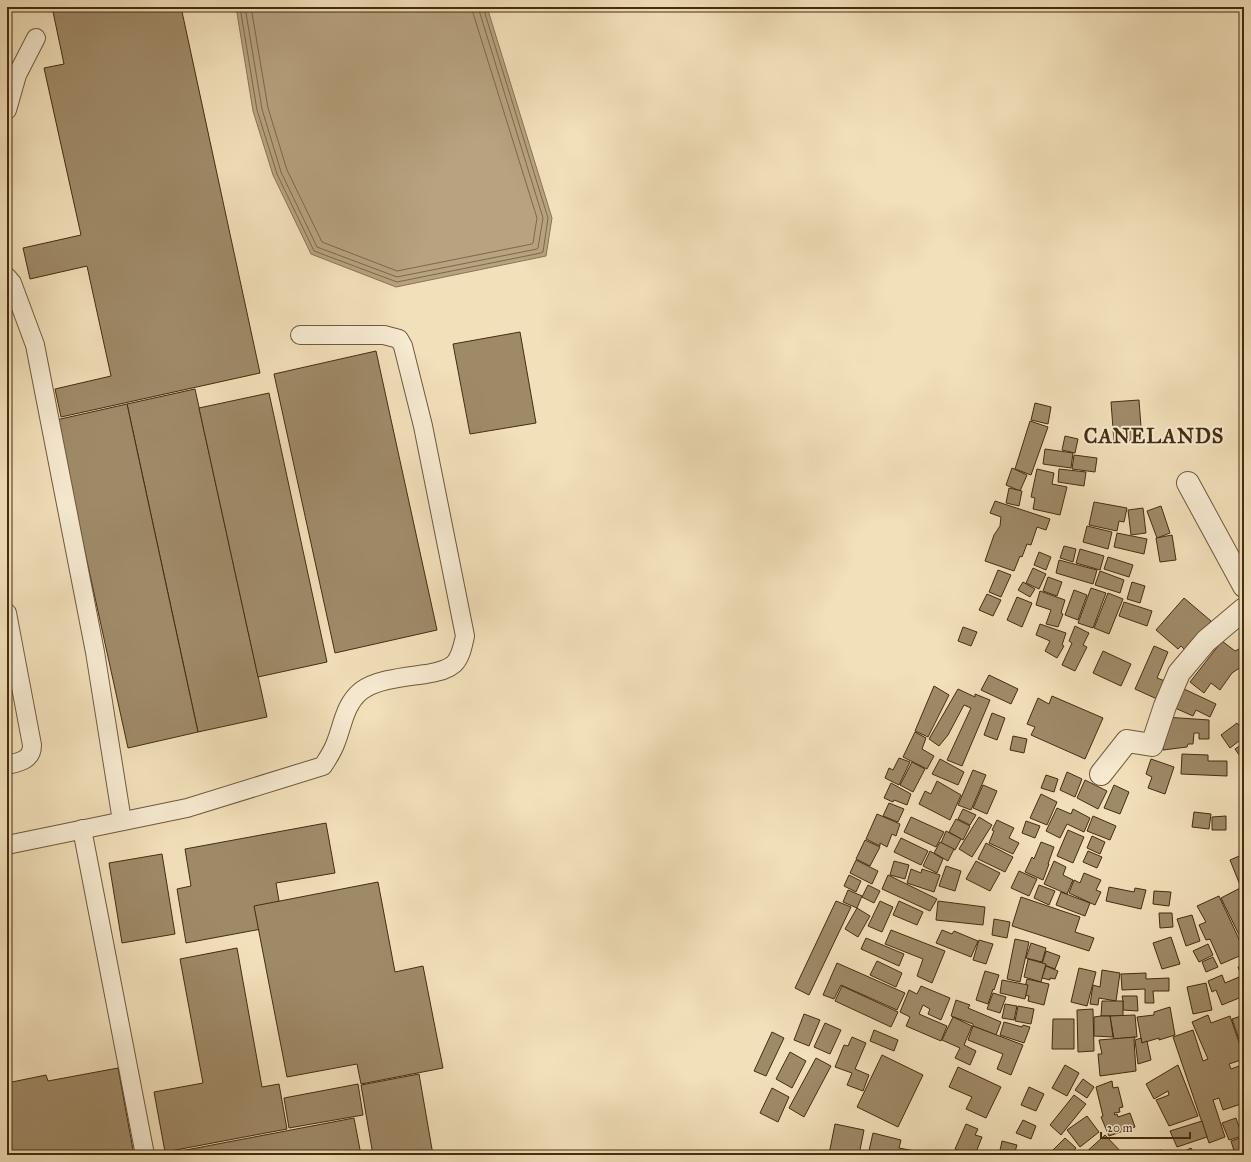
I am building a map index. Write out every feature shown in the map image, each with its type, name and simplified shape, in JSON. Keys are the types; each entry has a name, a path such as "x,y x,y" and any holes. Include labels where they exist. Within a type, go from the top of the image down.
{"street":[{"path":"1188,483 1244,586"},
{"path":"1101,774 1127,741 1152,745 1165,706 1179,673 1206,641 1244,609"}],"lane":[{"path":"7,110 17,75 36,38"},
{"path":"7,278 12,283 35,345 95,652 122,822"},
{"path":"7,845 187,808 323,766 336,743 349,703 362,691 378,682 444,670 454,663 460,653 465,636 423,426 404,346 399,339 384,335 300,335"},
{"path":"7,612 32,745 32,751 26,759 7,765"},
{"path":"82,829 145,1155"}],"water":[{"path":"236,7 487,7 552,218 546,256 396,287 311,254 273,175 253,111"}],"building":[{"path":"52,7 181,7 260,373 61,417 55,389 111,376 87,266 30,279 23,248 81,235 44,68 64,64"},
{"path":"520,332 536,423 470,434 453,344"},
{"path":"376,351 437,630 335,653 274,374"},
{"path":"195,389 267,717 198,732 127,404"},
{"path":"269,393 327,662 258,677 199,408"},
{"path":"1139,400 1142,440 1114,442 1111,402"},
{"path":"1035,403 1051,407 1048,424 1031,420"},
{"path":"127,404 198,732 128,748 56,420"},
{"path":"1030,421 1048,427 1031,475 1015,469"},
{"path":"1065,436 1078,439 1075,453 1062,450"},
{"path":"1045,449 1073,453 1071,468 1043,464"},
{"path":"1074,455 1097,458 1095,472 1072,469"},
{"path":"1012,468 1027,475 1020,491 1006,485"},
{"path":"1037,469 1054,473 1052,484 1067,487 1060,515 1033,509 1035,498 1031,497"},
{"path":"1059,469 1086,472 1084,486 1058,482"},
{"path":"1009,488 1022,491 1019,506 1006,503"},
{"path":"995,501 1050,519 1046,530 1037,527 1031,545 1027,544 1014,571 985,561 994,535 1000,526 1001,517 990,513"},
{"path":"1094,502 1127,508 1124,522 1119,521 1117,531 1089,525"},
{"path":"1161,506 1170,533 1157,538 1147,511"},
{"path":"1143,508 1146,533 1131,535 1128,510"},
{"path":"1087,526 1112,532 1108,549 1083,542"},
{"path":"1117,533 1147,539 1144,554 1114,547"},
{"path":"1172,535 1176,560 1160,562 1156,538"},
{"path":"1064,546 1076,549 1073,562 1060,558"},
{"path":"1080,549 1104,556 1100,570 1076,563"},
{"path":"1039,552 1051,557 1046,570 1034,565"},
{"path":"1108,557 1133,565 1129,577 1104,569"},
{"path":"1059,560 1097,570 1093,584 1056,573"},
{"path":"1033,568 1046,574 1039,589 1026,583"},
{"path":"998,570 1011,575 1001,597 989,592"},
{"path":"1100,571 1124,580 1120,593 1095,585"},
{"path":"1048,577 1062,582 1057,596 1043,591"},
{"path":"1023,582 1035,589 1030,597 1018,590"},
{"path":"1132,582 1145,586 1140,603 1127,599"},
{"path":"1091,588 1106,593 1093,628 1078,623"},
{"path":"1074,590 1087,595 1078,620 1065,615"},
{"path":"1040,591 1065,600 1061,613 1063,614 1058,627 1046,624 1051,610 1036,605"},
{"path":"1108,593 1123,599 1109,634 1094,628"},
{"path":"987,594 1001,600 993,616 979,610"},
{"path":"1017,597 1032,603 1022,627 1007,620"},
{"path":"1184,598 1211,621 1186,651 1181,646 1178,649 1156,630"},
{"path":"1124,602 1152,611 1147,626 1119,616"},
{"path":"1040,624 1066,633 1062,645 1064,646 1057,658 1045,651 1050,641 1036,635"},
{"path":"1075,626 1089,633 1083,645 1087,647 1075,671 1062,665 1072,643 1069,641"},
{"path":"963,627 977,632 971,646 958,641"},
{"path":"1222,641 1235,651 1239,649 1244,656 1244,665 1232,673 1220,690 1211,683 1204,693 1190,682"},
{"path":"1154,646 1168,652 1157,678 1165,681 1157,699 1135,689"},
{"path":"1103,651 1131,664 1121,686 1093,673"},
{"path":"989,675 1018,689 1011,704 981,690"},
{"path":"934,686 949,695 928,737 915,731"},
{"path":"958,689 975,697 975,694 990,700 962,766 947,760 971,708 964,705 948,735 939,746 929,739"},
{"path":"1184,689 1216,704 1210,717 1196,710 1193,716 1175,708"},
{"path":"1052,696 1103,718 1085,759 1031,735 1035,727 1027,724 1038,698 1049,704"},
{"path":"992,713 1005,718 997,740 984,735"},
{"path":"1165,717 1209,720 1209,739 1199,739 1199,733 1194,733 1193,744 1188,744 1187,747 1163,750"},
{"path":"1237,723 1244,732 1244,737 1230,748 1221,735"},
{"path":"915,732 926,738 922,749 934,756 927,769 903,757"},
{"path":"1013,736 1027,739 1024,753 1010,750"},
{"path":"1244,743 1244,758 1242,759 1235,749"},
{"path":"1182,754 1208,755 1208,761 1227,761 1227,776 1181,774"},
{"path":"899,758 910,762 899,785 885,778 889,768 893,770"},
{"path":"940,759 964,772 958,785 932,774"},
{"path":"1151,759 1174,767 1165,794 1148,788 1152,777 1146,774"},
{"path":"912,762 925,769 913,792 900,785"},
{"path":"973,770 986,775 971,810 958,805"},
{"path":"1067,772 1082,779 1075,797 1060,790"},
{"path":"1046,775 1058,779 1054,792 1041,788"},
{"path":"1085,780 1107,791 1098,809 1077,798"},
{"path":"937,781 961,795 950,820 919,804 925,791 931,794"},
{"path":"891,783 911,794 907,805 894,800 893,802 884,798"},
{"path":"983,785 997,791 987,814 973,808"},
{"path":"1114,785 1129,792 1120,814 1104,808"},
{"path":"1041,794 1057,802 1047,825 1030,818"},
{"path":"889,803 904,809 898,822 883,816"},
{"path":"1057,808 1071,814 1073,809 1090,818 1084,832 1067,824 1060,838 1046,831"},
{"path":"963,809 976,815 970,825 958,819"},
{"path":"1194,812 1211,814 1209,829 1192,827"},
{"path":"877,814 900,824 896,836 892,834 887,847 880,843 880,846 866,839"},
{"path":"1093,816 1116,826 1110,840 1087,831"},
{"path":"1226,816 1226,830 1212,830 1212,817"},
{"path":"911,817 944,832 936,847 904,832"},
{"path":"979,817 992,825 972,857 959,849"},
{"path":"956,819 970,826 963,840 949,832"},
{"path":"997,820 1014,828 1009,838 1019,843 1013,854 989,843 994,831 992,830"},
{"path":"1026,821 1040,826 1035,838 1022,833"},
{"path":"326,823 335,873 276,883 283,925 186,943 177,889 191,886 185,849"},
{"path":"1068,830 1084,837 1073,863 1057,856"},
{"path":"946,831 961,839 955,850 941,843"},
{"path":"1244,835 1244,846 1239,838"},
{"path":"1092,836 1105,842 1100,854 1087,848"},
{"path":"901,838 928,851 921,865 894,852"},
{"path":"865,840 880,847 870,866 856,859"},
{"path":"940,842 954,849 948,861 934,853"},
{"path":"1041,842 1054,847 1043,880 1025,872 1032,857 1034,859"},
{"path":"986,843 1013,857 1005,872 978,859"},
{"path":"930,851 943,859 937,873 923,866"},
{"path":"1088,851 1102,857 1097,868 1083,862"},
{"path":"162,854 175,934 122,943 109,863"},
{"path":"1244,854 1244,883 1240,885 1230,860"},
{"path":"856,860 878,871 872,884 850,873"},
{"path":"894,861 909,865 905,879 890,875"},
{"path":"976,861 1000,873 990,891 966,879"},
{"path":"1054,861 1066,867 1063,875 1073,880 1067,894 1044,884"},
{"path":"946,866 961,871 955,891 939,886"},
{"path":"911,869 921,873 922,869 940,875 934,892 907,883"},
{"path":"1019,871 1037,879 1029,896 1011,888"},
{"path":"1084,873 1101,880 1096,890 1101,892 1095,905 1069,893 1074,880 1080,883"},
{"path":"849,875 861,881 856,892 844,886"},
{"path":"888,875 937,899 930,911 882,889"},
{"path":"378,882 395,972 423,966 443,1068 361,1084 357,1064 287,1077 254,906"},
{"path":"868,885 880,891 874,903 862,897"},
{"path":"1039,885 1055,891 1049,905 1034,898"},
{"path":"1244,886 1244,945 1221,898"},
{"path":"1109,887 1134,892 1135,888 1146,890 1141,909 1106,901"},
{"path":"848,890 862,896 857,908 843,902"},
{"path":"1154,891 1171,892 1169,906 1153,904"},
{"path":"1061,892 1090,903 1085,916 1056,905"},
{"path":"1219,896 1244,950 1244,954 1221,964 1210,939 1206,940 1199,925 1206,922 1197,906"},
{"path":"1021,897 1080,917 1075,932 1094,938 1089,951 1012,926"},
{"path":"836,901 851,907 809,995 795,988"},
{"path":"880,901 893,907 882,932 868,926"},
{"path":"899,901 923,912 917,925 893,915"},
{"path":"938,901 985,907 983,925 936,920"},
{"path":"857,908 870,916 858,937 845,929"},
{"path":"1159,913 1172,913 1173,927 1160,928"},
{"path":"1192,915 1200,941 1186,946 1177,919"},
{"path":"994,919 1010,922 1007,938 992,935"},
{"path":"891,930 945,951 932,983 917,976 923,959 885,944"},
{"path":"942,930 952,934 954,931 978,941 971,957 936,943"},
{"path":"1171,937 1180,964 1162,969 1153,943"},
{"path":"866,938 904,954 899,966 861,949"},
{"path":"1015,939 1029,942 1020,982 1007,979"},
{"path":"979,940 993,944 986,964 973,960"},
{"path":"1031,943 1046,948 1042,962 1026,958"},
{"path":"1208,944 1213,955 1199,962 1193,951"},
{"path":"237,948 262,1087 279,1084 287,1129 165,1152 154,1092 203,1083 180,959"},
{"path":"1046,951 1060,956 1055,969 1042,964"},
{"path":"1213,957 1218,967 1206,972 1202,962"},
{"path":"1028,959 1046,964 1041,982 1024,977"},
{"path":"877,961 902,973 896,987 870,975"},
{"path":"837,963 905,993 897,1010 841,985 834,999 823,995"},
{"path":"1244,965 1244,983 1238,967"},
{"path":"1046,966 1058,971 1055,979 1050,978 1050,980 1042,978"},
{"path":"1079,968 1096,972 1087,1006 1071,1002"},
{"path":"1102,970 1120,973 1116,1001 1099,998 1098,1005 1090,1004 1093,985 1100,987"},
{"path":"985,971 999,975 988,1004 976,1000"},
{"path":"1146,973 1146,979 1169,978 1169,991 1153,991 1154,1003 1145,1003 1145,989 1122,990 1121,974"},
{"path":"1222,975 1225,983 1239,977 1244,988 1244,996 1222,1005 1216,990 1212,992 1208,981"},
{"path":"1027,979 1049,984 1044,1005 1028,1001 1029,996 1023,995"},
{"path":"1002,980 1028,985 1025,999 1000,993"},
{"path":"1206,983 1212,1010 1193,1014 1187,987"},
{"path":"842,986 898,1012 891,1027 835,1001"},
{"path":"921,986 950,998 941,1020 928,1014 930,1009 923,1005 919,1014 947,1026 941,1041 906,1026 910,1017 900,1012 909,990 917,994"},
{"path":"993,993 1006,997 1000,1013 987,1009"},
{"path":"1122,996 1137,996 1138,1011 1123,1010"},
{"path":"956,1000 970,1005 968,1008 1001,1022 996,1035 951,1016"},
{"path":"1102,1001 1123,1001 1123,1016 1101,1016"},
{"path":"1005,1004 1017,1006 1014,1020 1002,1018"},
{"path":"1018,1006 1034,1009 1031,1024 1015,1021"},
{"path":"1170,1007 1175,1035 1142,1043 1137,1017 1154,1015 1154,1012"},
{"path":"1093,1009 1094,1051 1078,1052 1077,1010"},
{"path":"804,1014 820,1020 809,1046 794,1040"},
{"path":"1135,1015 1137,1037 1114,1039 1110,1016"},
{"path":"1208,1015 1211,1023 1230,1016 1244,1057 1244,1059 1229,1064 1231,1069 1239,1066 1244,1080 1244,1103 1223,1110 1219,1098 1213,1100 1225,1137 1209,1143 1173,1037 1193,1030 1203,1061 1208,1059 1192,1022"},
{"path":"1244,1015 1244,1054 1232,1019"},
{"path":"1110,1016 1113,1037 1094,1036 1094,1017"},
{"path":"953,1017 972,1026 964,1045 976,1051 970,1065 955,1058 960,1048 942,1040"},
{"path":"1053,1019 1074,1019 1074,1049 1052,1049"},
{"path":"1004,1022 1022,1027 1023,1025 1030,1027 1024,1043 1000,1035"},
{"path":"825,1023 841,1030 830,1054 814,1047"},
{"path":"973,1026 1023,1045 1011,1075 997,1069 1003,1054 968,1040"},
{"path":"874,1030 898,1040 894,1051 870,1041"},
{"path":"772,1032 784,1038 766,1076 754,1071"},
{"path":"852,1037 866,1043 855,1069 869,1075 863,1091 847,1085 852,1073 835,1067 844,1045 848,1046"},
{"path":"1135,1037 1136,1071 1100,1076 1098,1054 1102,1054 1099,1040"},
{"path":"1141,1038 1142,1043 1147,1041 1151,1060 1138,1064 1135,1040"},
{"path":"790,1052 806,1061 792,1088 776,1079"},
{"path":"882,1055 923,1075 898,1127 857,1107"},
{"path":"816,1058 831,1066 804,1117 789,1108"},
{"path":"1065,1065 1079,1073 1067,1096 1052,1088"},
{"path":"1178,1065 1198,1116 1169,1126 1156,1100 1169,1095 1168,1091 1154,1099 1146,1084"},
{"path":"958,1067 1001,1087 986,1118 966,1109 972,1097 949,1087"},
{"path":"118,1068 134,1155 7,1155 7,1083 46,1075 48,1081"},
{"path":"419,1074 433,1155 373,1155 361,1085"},
{"path":"1083,1079 1094,1087 1087,1098 1075,1090"},
{"path":"1112,1081 1113,1088 1118,1087 1123,1107 1119,1108 1120,1112 1114,1113 1115,1115 1117,1114 1118,1117 1130,1113 1135,1127 1109,1136 1101,1117 1103,1116 1096,1087"},
{"path":"358,1084 363,1115 289,1128 284,1098"},
{"path":"1029,1087 1044,1094 1036,1111 1021,1105"},
{"path":"772,1088 789,1097 778,1122 760,1113"},
{"path":"1074,1095 1086,1104 1061,1135 1050,1125"},
{"path":"1244,1113 1244,1131 1239,1115"},
{"path":"1087,1116 1099,1132 1080,1147 1067,1130"},
{"path":"354,1118 361,1155 165,1155 165,1154"},
{"path":"1236,1118 1242,1136 1229,1140 1222,1123"},
{"path":"1023,1120 1036,1126 1031,1139 1016,1133"},
{"path":"1202,1121 1207,1137 1177,1147 1170,1131"},
{"path":"835,1124 864,1130 859,1155 829,1154"},
{"path":"966,1124 978,1129 975,1135 982,1137 975,1155 966,1150 966,1154 955,1149"},
{"path":"873,1133 901,1140 899,1148 920,1152 919,1155 868,1155"},
{"path":"1105,1135 1124,1155 1083,1155"},
{"path":"1243,1137 1244,1151 1235,1154 1231,1141"},
{"path":"1065,1138 1076,1148 1069,1155 1048,1155"},
{"path":"1002,1141 1017,1145 1014,1155 999,1155"},
{"path":"1191,1148 1195,1155 1177,1155"},
{"path":"1161,1150 1162,1155 1146,1155 1146,1153"}],"district":[{"name":"CANELANDS","path":"1154,436"}]}
